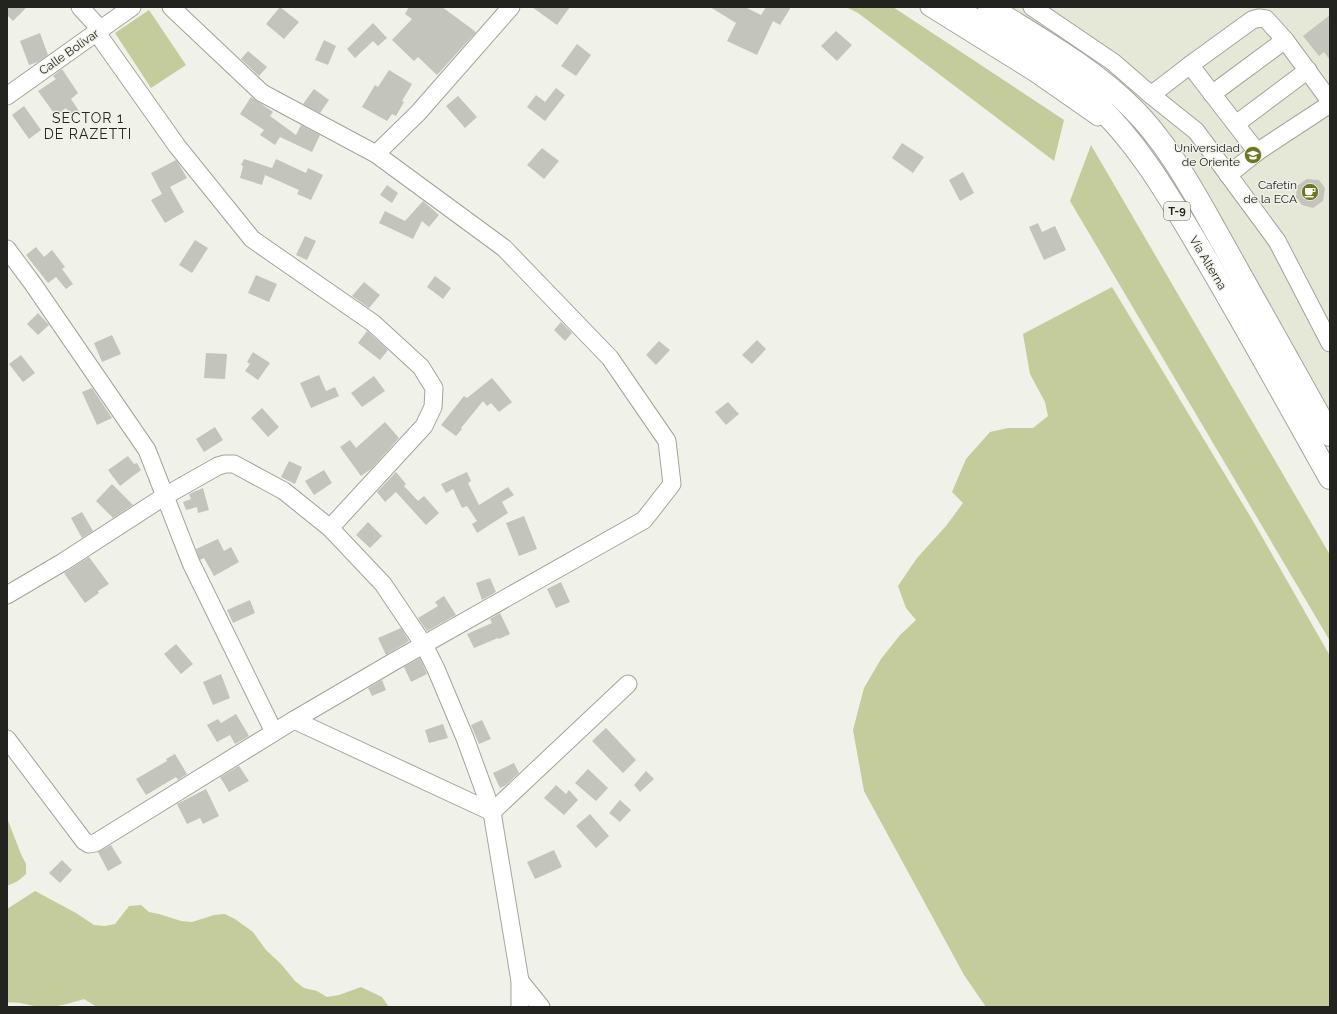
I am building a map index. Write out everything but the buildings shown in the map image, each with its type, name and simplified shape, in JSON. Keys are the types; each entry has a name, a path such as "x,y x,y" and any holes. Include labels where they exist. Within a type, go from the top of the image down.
{"highway":[{"name":"Vía Alterna","path":"954,7 1070,82 1092,100 1124,135 1149,166 1218,278 1330,478"},
{"name":"Vía Alterna","path":"989,7 1084,67 1134,110 1160,141 1186,179 1204,210 1330,435"}],"street":[{"path":"80,7 99,31 177,146 252,239 372,323 421,367 434,388 433,407 424,426 330,528"},
{"name":"Calle Bolivar","path":"7,96 132,7"},
{"path":"7,739 84,841 88,844 95,843 294,720 644,520 672,484 668,441 610,358 504,248 376,154 262,93 171,7"},
{"path":"376,154 418,113 511,7"},
{"path":"929,7 1035,73 1124,135"},
{"path":"1032,7 1113,62 1196,132 1277,241 1330,343"},
{"path":"1151,95 1252,20 1259,18 1266,19 1285,40 1330,101"},
{"path":"1212,94 1285,40"},
{"path":"1190,65 1257,152"},
{"path":"1236,124 1308,70"},
{"path":"1228,175 1257,152 1330,104"},
{"path":"7,249 33,284 147,450 191,562 274,732"},
{"path":"7,595 63,562 165,496 218,466 234,464 284,491 330,528 383,584 424,645 436,669 465,738 492,812 520,981 520,1007"},
{"path":"492,812 628,684"},
{"path":"294,720 492,812"},
{"path":"520,981 541,1007"}],"shaded area":[{"name":"Universidad de Oriente","path":"1008,7 1330,7 1330,414 1133,95 1078,50"}],"green space":[{"path":"846,7 893,7 1064,120 1054,161 858,13"},
{"path":"149,10 186,65 151,88 115,33"},
{"path":"1091,145 1330,555 1330,641 1070,201"},
{"path":"1112,287 1253,521 1330,656 1330,1007 986,1007 964,975 864,791 853,730 864,688 881,659 900,635 916,620 906,608 898,586 917,558 946,526 963,503 952,492 966,459 990,432 1008,428 1033,428 1048,416 1045,402 1030,374 1023,334"},
{"path":"7,818 26,864 26,874 18,881 7,886"},
{"path":"35,891 76,913 94,925 105,926 115,924 129,906 141,905 149,912 181,921 192,922 214,915 225,914 235,919 253,932 266,950 281,964 295,981 304,988 317,991 327,997 339,995 361,987 382,997 389,1007 97,1007 84,999 52,1007 7,1003 7,909"}],"place":[{"name":"Universidad de Oriente","path":"1253,155"},
{"name":"Cafetín de la ECA","path":"1310,192"}],"district":[{"name":"SECTOR 1 DE RAZETTI","path":"88,126"}]}
